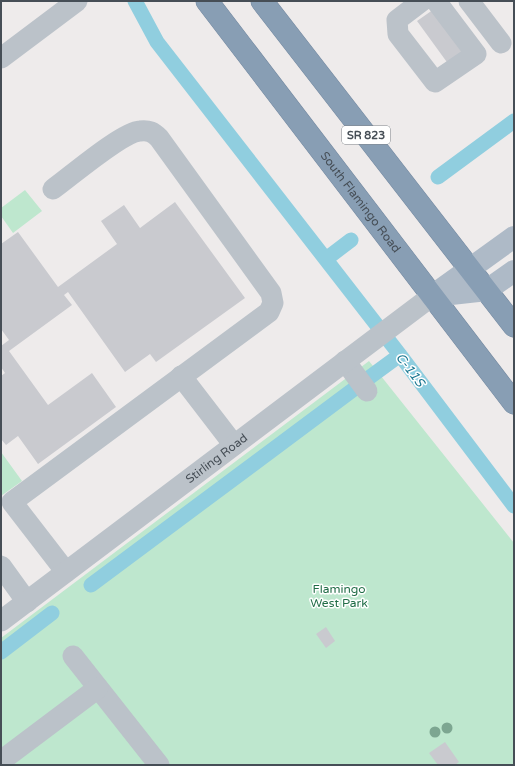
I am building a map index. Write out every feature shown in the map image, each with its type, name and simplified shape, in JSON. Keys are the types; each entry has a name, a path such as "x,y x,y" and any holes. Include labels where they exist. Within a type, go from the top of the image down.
{"highway":[{"name":"South Flamingo Road","path":"207,1 514,403"},
{"name":"SR 823","path":"262,1 514,326"}],"main road":[{"name":"Stirling Road","path":"432,296 514,237"},
{"path":"432,296 487,290 514,270"}],"street":[{"path":"1,58 77,1"},
{"path":"422,1 397,20 398,34 435,82 476,54 508,38 469,1"},
{"path":"436,1 476,54"},
{"path":"53,189 125,136 139,131 152,132 159,138 272,293 273,303 269,312 12,502 66,572"},
{"name":"Stirling Road","path":"1,621 432,296"},
{"path":"351,356 367,391"},
{"path":"181,376 234,445"},
{"path":"1,566 27,602"},
{"path":"73,656 159,765"},
{"path":"1,761 98,688"}],"green space":[{"path":"25,190 42,211 13,233 1,216 1,208"},
{"name":"Flamingo West Park","path":"369,361 514,543 514,765 1,765 1,638"},
{"path":"1,452 22,481 1,496"}],"building":[{"path":"437,7 469,50 449,65 417,21"},
{"path":"175,202 245,298 156,362 150,354 125,372 68,292 64,295 72,305 9,351 48,405 92,373 116,407 38,464 18,436 6,445 1,439 1,376 5,373 1,367 1,346 9,340 1,329 1,244 18,232 58,287 117,244 101,221 124,205 140,228"},
{"path":"326,627 335,641 326,648 316,634"},
{"path":"445,742 459,762 455,765 438,765 429,753"}],"waterway":[{"path":"135,1 157,42 400,355 514,506"},
{"name":"C-11S","path":"438,177 514,121"},
{"name":"C-11S","path":"326,259 351,240"},
{"path":"370,377 400,355"},
{"path":"91,585 354,389"},
{"path":"1,652 52,613"}]}
